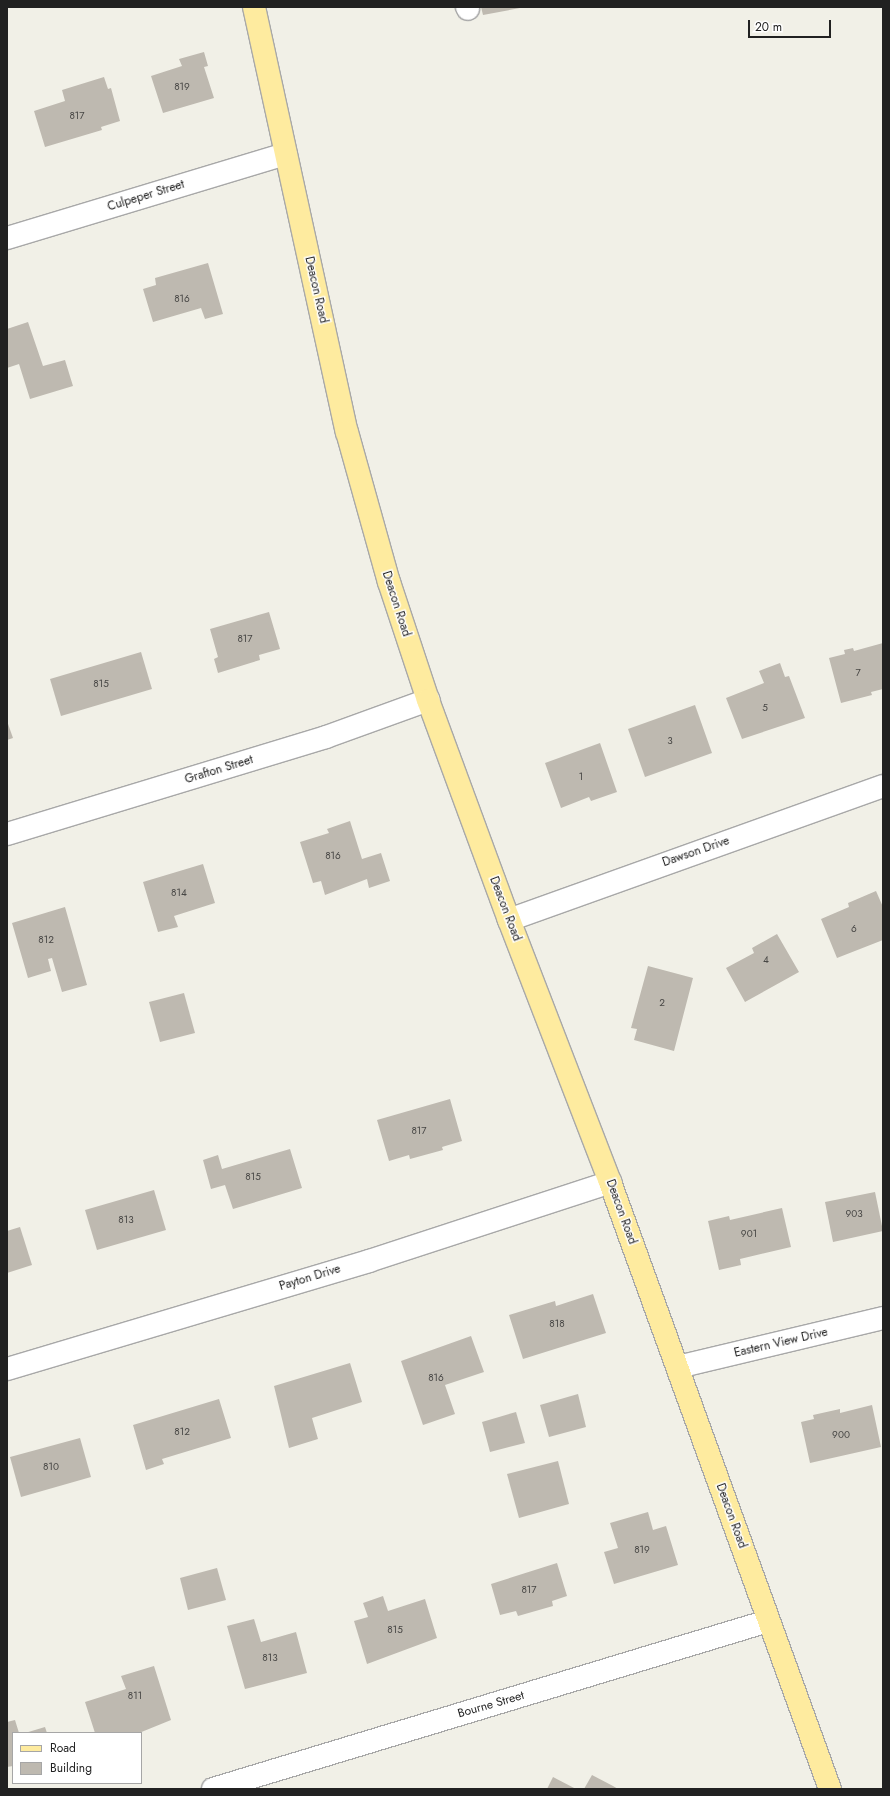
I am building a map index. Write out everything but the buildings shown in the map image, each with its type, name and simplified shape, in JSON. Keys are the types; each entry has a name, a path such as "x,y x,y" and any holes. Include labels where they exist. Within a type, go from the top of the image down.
{"main road":[{"name":"Deacon Road","path":"254,7 348,432 389,582 428,700 509,920 610,1182 830,1789"}],"street":[{"name":"Culpeper Street","path":"7,238 286,154"},
{"name":"Grafton Street","path":"7,834 326,737 428,700"},
{"name":"Dawson Drive","path":"509,920 883,786"},
{"name":"Payton Drive","path":"7,1369 369,1261 610,1182"},
{"name":"Eastern View Drive","path":"678,1367 883,1318"},
{"name":"Bourne Street","path":"213,1789 768,1621"}]}
